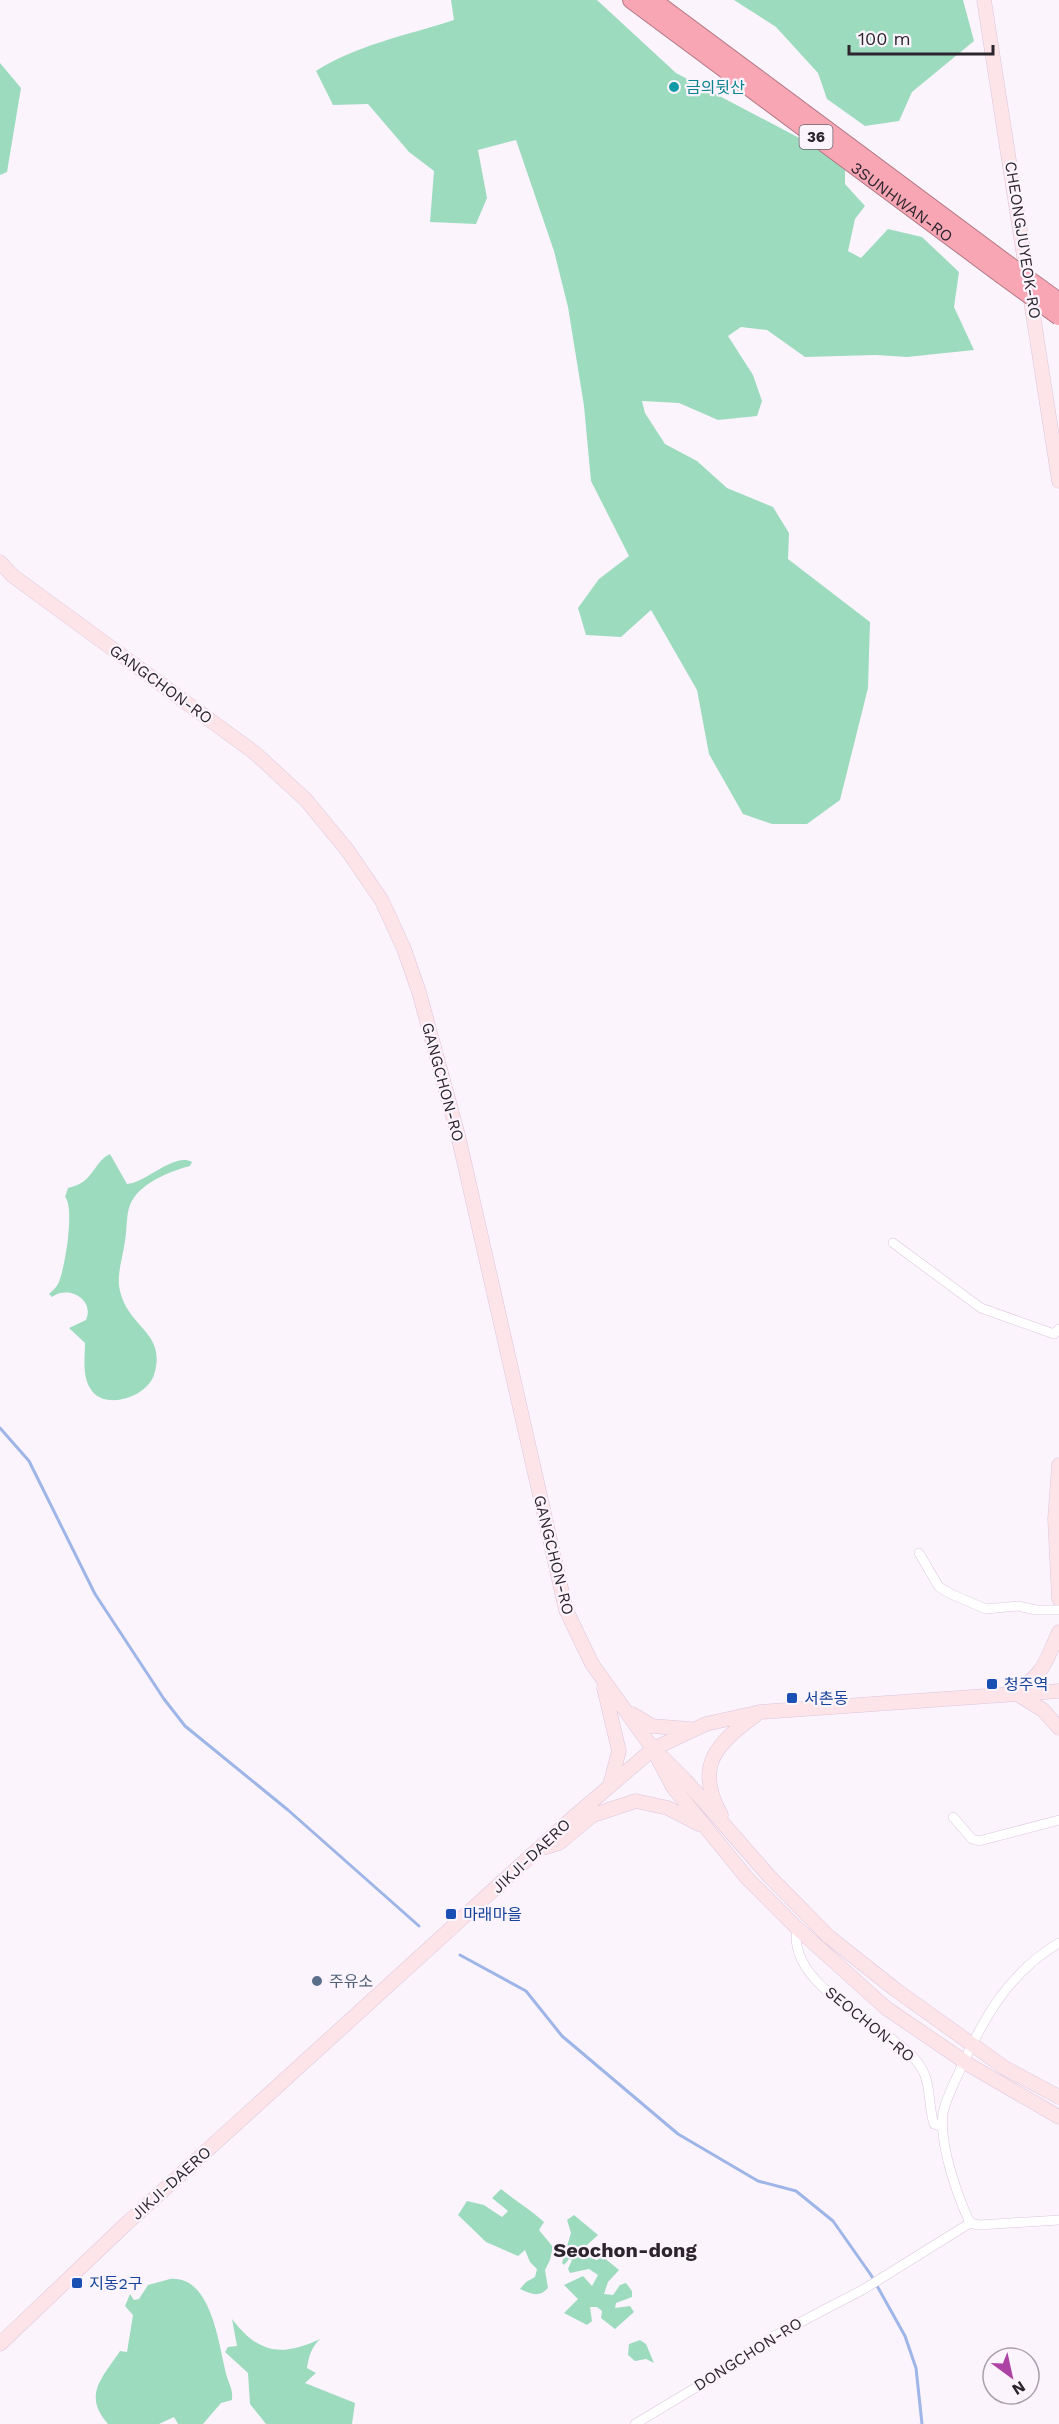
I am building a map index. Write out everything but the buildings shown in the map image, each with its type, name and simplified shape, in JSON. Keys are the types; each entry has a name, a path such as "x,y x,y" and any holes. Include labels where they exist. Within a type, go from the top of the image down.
{"highway":[{"name":"3SUNHWAN-RO","path":"631,0 1005,269 1059,301"},
{"name":"3SUNHWAN-RO","path":"653,0 1005,269 1059,317"}],"main road":[{"name":"CHEONGJUYEOK-RO","path":"984,0 1059,481"},
{"name":"GANGCHON-RO","path":"0,562 22,583 255,753 306,800 348,851 382,902 404,949 419,992 458,1135 558,1582 579,1641 600,1675 653,1749"},
{"path":"1059,1465 1055,1491 1055,1531 1059,1599"},
{"path":"1059,1632 1042,1672 1013,1694 1042,1710 1059,1728"},
{"path":"600,1675 612,1714 619,1751 610,1785"},
{"name":"JIKJI-DAERO","path":"0,2344 125,2225 610,1785 653,1749 692,1729 720,1720 760,1712 1059,1691"},
{"path":"625,1710 652,1726 692,1729"},
{"path":"736,1840 712,1800 709,1775 713,1756 721,1741 760,1712"},
{"path":"653,1749 672,1787 747,1878 797,1928 886,2008 964,2061 1059,2117"},
{"path":"653,1749 686,1780 736,1840 829,1937 1005,2068 1059,2097"},
{"path":"536,1852 559,1843 593,1815 636,1801 668,1808 706,1827"}],"street":[{"path":"893,1244 981,1308 1054,1334 1059,1329"},
{"path":"919,1553 939,1587 986,1609 1018,1606 1059,1610"},
{"path":"953,1817 972,1839 979,1841 1059,1820"},
{"name":"SEOCHON-RO","path":"797,1928 797,1952 818,1982 851,2013 882,2032 913,2056 928,2079 929,2109 934,2124 943,2127 960,2198 975,2224"},
{"path":"943,2127 943,2113 964,2061 1002,1992 1022,1969 1059,1943"},
{"path":"975,2224 1059,2220"},
{"name":"DONGCHON-RO","path":"635,2424 794,2324 864,2289 975,2224"}],"green space":[{"path":"451,0 597,0 676,73 822,150 845,169 845,184 865,206 855,219 848,251 861,258 888,229 922,237 959,272 954,307 974,350 907,357 876,355 805,357 767,330 741,327 728,336 753,375 762,401 757,416 718,420 679,403 642,401 645,413 665,444 697,461 727,488 773,507 789,533 788,559 870,622 868,688 840,800 807,824 772,824 743,814 709,754 697,690 651,610 621,637 586,635 578,608 599,579 629,556 591,481 584,406 568,307 554,251 516,140 478,150 487,198 476,224 430,222 434,171 409,152 368,104 333,105 316,71 365,47 454,20"},
{"path":"734,0 963,0 974,41 912,92 899,121 865,126 827,99 818,73 776,27"},
{"path":"0,63 21,88 7,172 0,175"},
{"path":"110,1154 127,1184 143,1179 177,1161 192,1162 190,1166 173,1171 147,1185 130,1205 119,1272 120,1291 131,1314 151,1340 157,1361 154,1375 143,1390 124,1399 114,1400 96,1395 90,1388 85,1372 85,1343 69,1328 86,1320 87,1306 83,1300 72,1293 52,1297 49,1294 61,1277 66,1253 69,1213 65,1197 68,1188 88,1177"},
{"path":"501,2189 544,2222 539,2230 553,2247 545,2270 548,2288 541,2293 531,2294 520,2289 535,2277 537,2269 530,2262 525,2250 518,2256 486,2242 458,2215 467,2201 484,2205 502,2217 508,2211 492,2198"},
{"path":"574,2215 598,2235 587,2245 588,2257 597,2260 602,2256 619,2270 608,2282 604,2294 613,2295 620,2285 626,2283 632,2291 632,2297 616,2303 615,2308 630,2306 634,2312 615,2329 601,2318 602,2311 597,2307 590,2307 592,2321 587,2325 564,2313 578,2299 564,2285 583,2276 592,2286 598,2275 589,2269 570,2273 568,2269 572,2260 569,2259 564,2265 562,2263 571,2233 567,2220"},
{"path":"170,2279 184,2281 196,2289 205,2301 217,2333 232,2391 232,2400 221,2403 203,2424 178,2424 174,2417 159,2424 108,2424 100,2414 96,2395 102,2378 120,2351 127,2352 133,2315 125,2306 130,2294 134,2300 139,2299 148,2285"},
{"path":"232,2319 252,2339 271,2349 294,2348 320,2339 311,2352 307,2368 316,2373 305,2383 355,2403 352,2424 266,2424 250,2404 248,2373 225,2352 228,2347 237,2346"},
{"path":"640,2340 646,2344 654,2363 646,2359 635,2361 628,2355 629,2344"}],"waterway":[{"path":"0,1428 29,1461 95,1594 164,1699 185,1726 288,1810 419,1926"},
{"path":"460,1955 526,1991 562,2036 678,2134 758,2181 796,2191 833,2221 871,2275 905,2336 916,2368 922,2424"}],"place":[{"name":"금의뒷산","path":"674,87"},
{"name":"청주역","path":"992,1684"},
{"name":"서촌동","path":"792,1698"},
{"name":"마래마을","path":"451,1914"},
{"name":"주유소","path":"317,1981"},
{"name":"지동2구","path":"77,2283"}],"district":[{"name":"Seochon-dong","path":"625,2250"}]}
